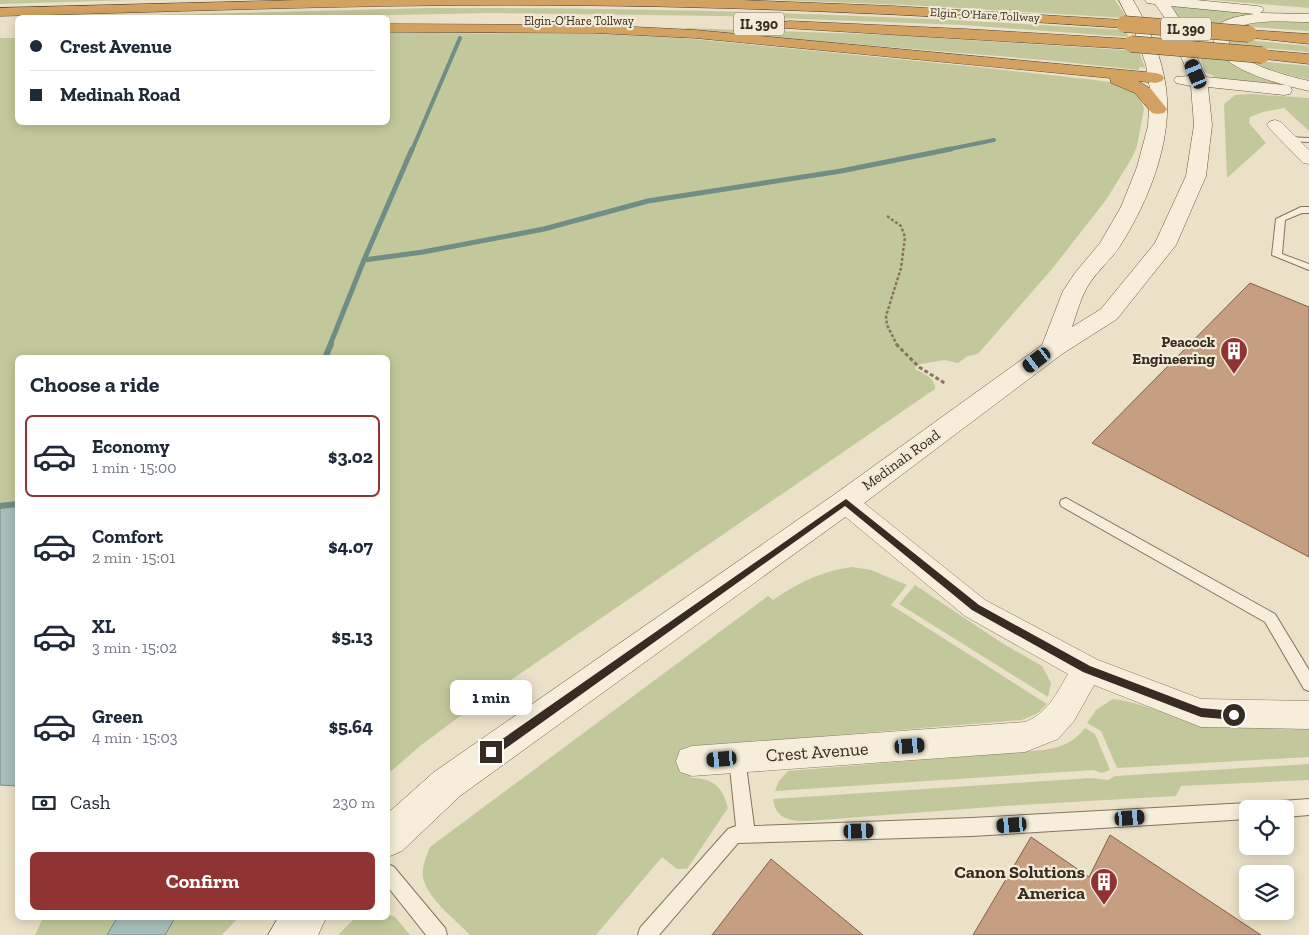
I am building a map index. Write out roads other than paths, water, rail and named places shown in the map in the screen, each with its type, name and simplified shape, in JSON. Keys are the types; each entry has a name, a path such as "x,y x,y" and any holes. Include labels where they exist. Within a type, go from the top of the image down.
{"highway":[{"path":"151,8 218,2 280,0"},
{"name":"Elgin-O'Hare Tollway","path":"0,12 488,2 638,2 1129,19 1248,34 1309,39"},
{"name":"Elgin-O'Hare Tollway","path":"390,22 580,21 737,24"},
{"name":"Elgin-O'Hare Tollway","path":"776,25 956,33 1131,44 1309,59"},
{"path":"390,28 639,30 1156,78"},
{"path":"1061,69 1130,83 1144,90 1158,110"}],"main road":[{"path":"1053,349 1074,290 1112,242 1135,199 1149,157 1158,110 1158,90 1147,43 1129,19 1126,0"},
{"path":"1152,0 1309,14"},
{"name":"Medinah Road","path":"390,836 447,784 846,502 1053,349 1109,314 1165,245 1196,176 1203,125 1199,81 1172,18 1159,0"},
{"path":"1309,18 1256,18 1238,21 1221,29 1219,36 1219,42 1224,49 1245,65 1288,81 1309,86"},
{"path":"1156,78 1309,92"},
{"path":"1196,176 1214,161 1216,98 1219,94 1234,91 1275,89"},
{"path":"289,935 304,920"}],"street":[{"path":"1275,125 1309,159"},
{"path":"846,502 975,608 1087,669 1201,712 1243,716 1309,715"},
{"name":"Crest Avenue","path":"692,762 1025,737 1047,728 1063,711 1087,669"}],"lane":[{"path":"1289,139 1309,140"},
{"path":"1309,210 1301,210 1281,219 1277,255 1309,267"},
{"path":"1066,503 1270,618 1309,684"},
{"path":"737,758 746,835"},
{"path":"1294,808 1309,807"},
{"path":"648,935 734,835 972,827 1239,812"},
{"path":"390,875 438,935"}],"water":[{"path":"15,504 15,786 0,785 0,506"},
{"path":"116,920 174,920 165,935 107,935"}],"waterway":[{"path":"412,150 460,38"},
{"path":"945,150 994,140"},
{"path":"364,260 412,149"},
{"path":"364,260 423,252 544,229 648,201 841,171 951,149"},
{"path":"330,345 364,260"},
{"path":"326,355 331,344"},
{"path":"0,506 15,504"}],"place":[{"name":"Peacock Engineering","path":"1234,375"},
{"name":"Canon Solutions America","path":"1104,906"}]}
